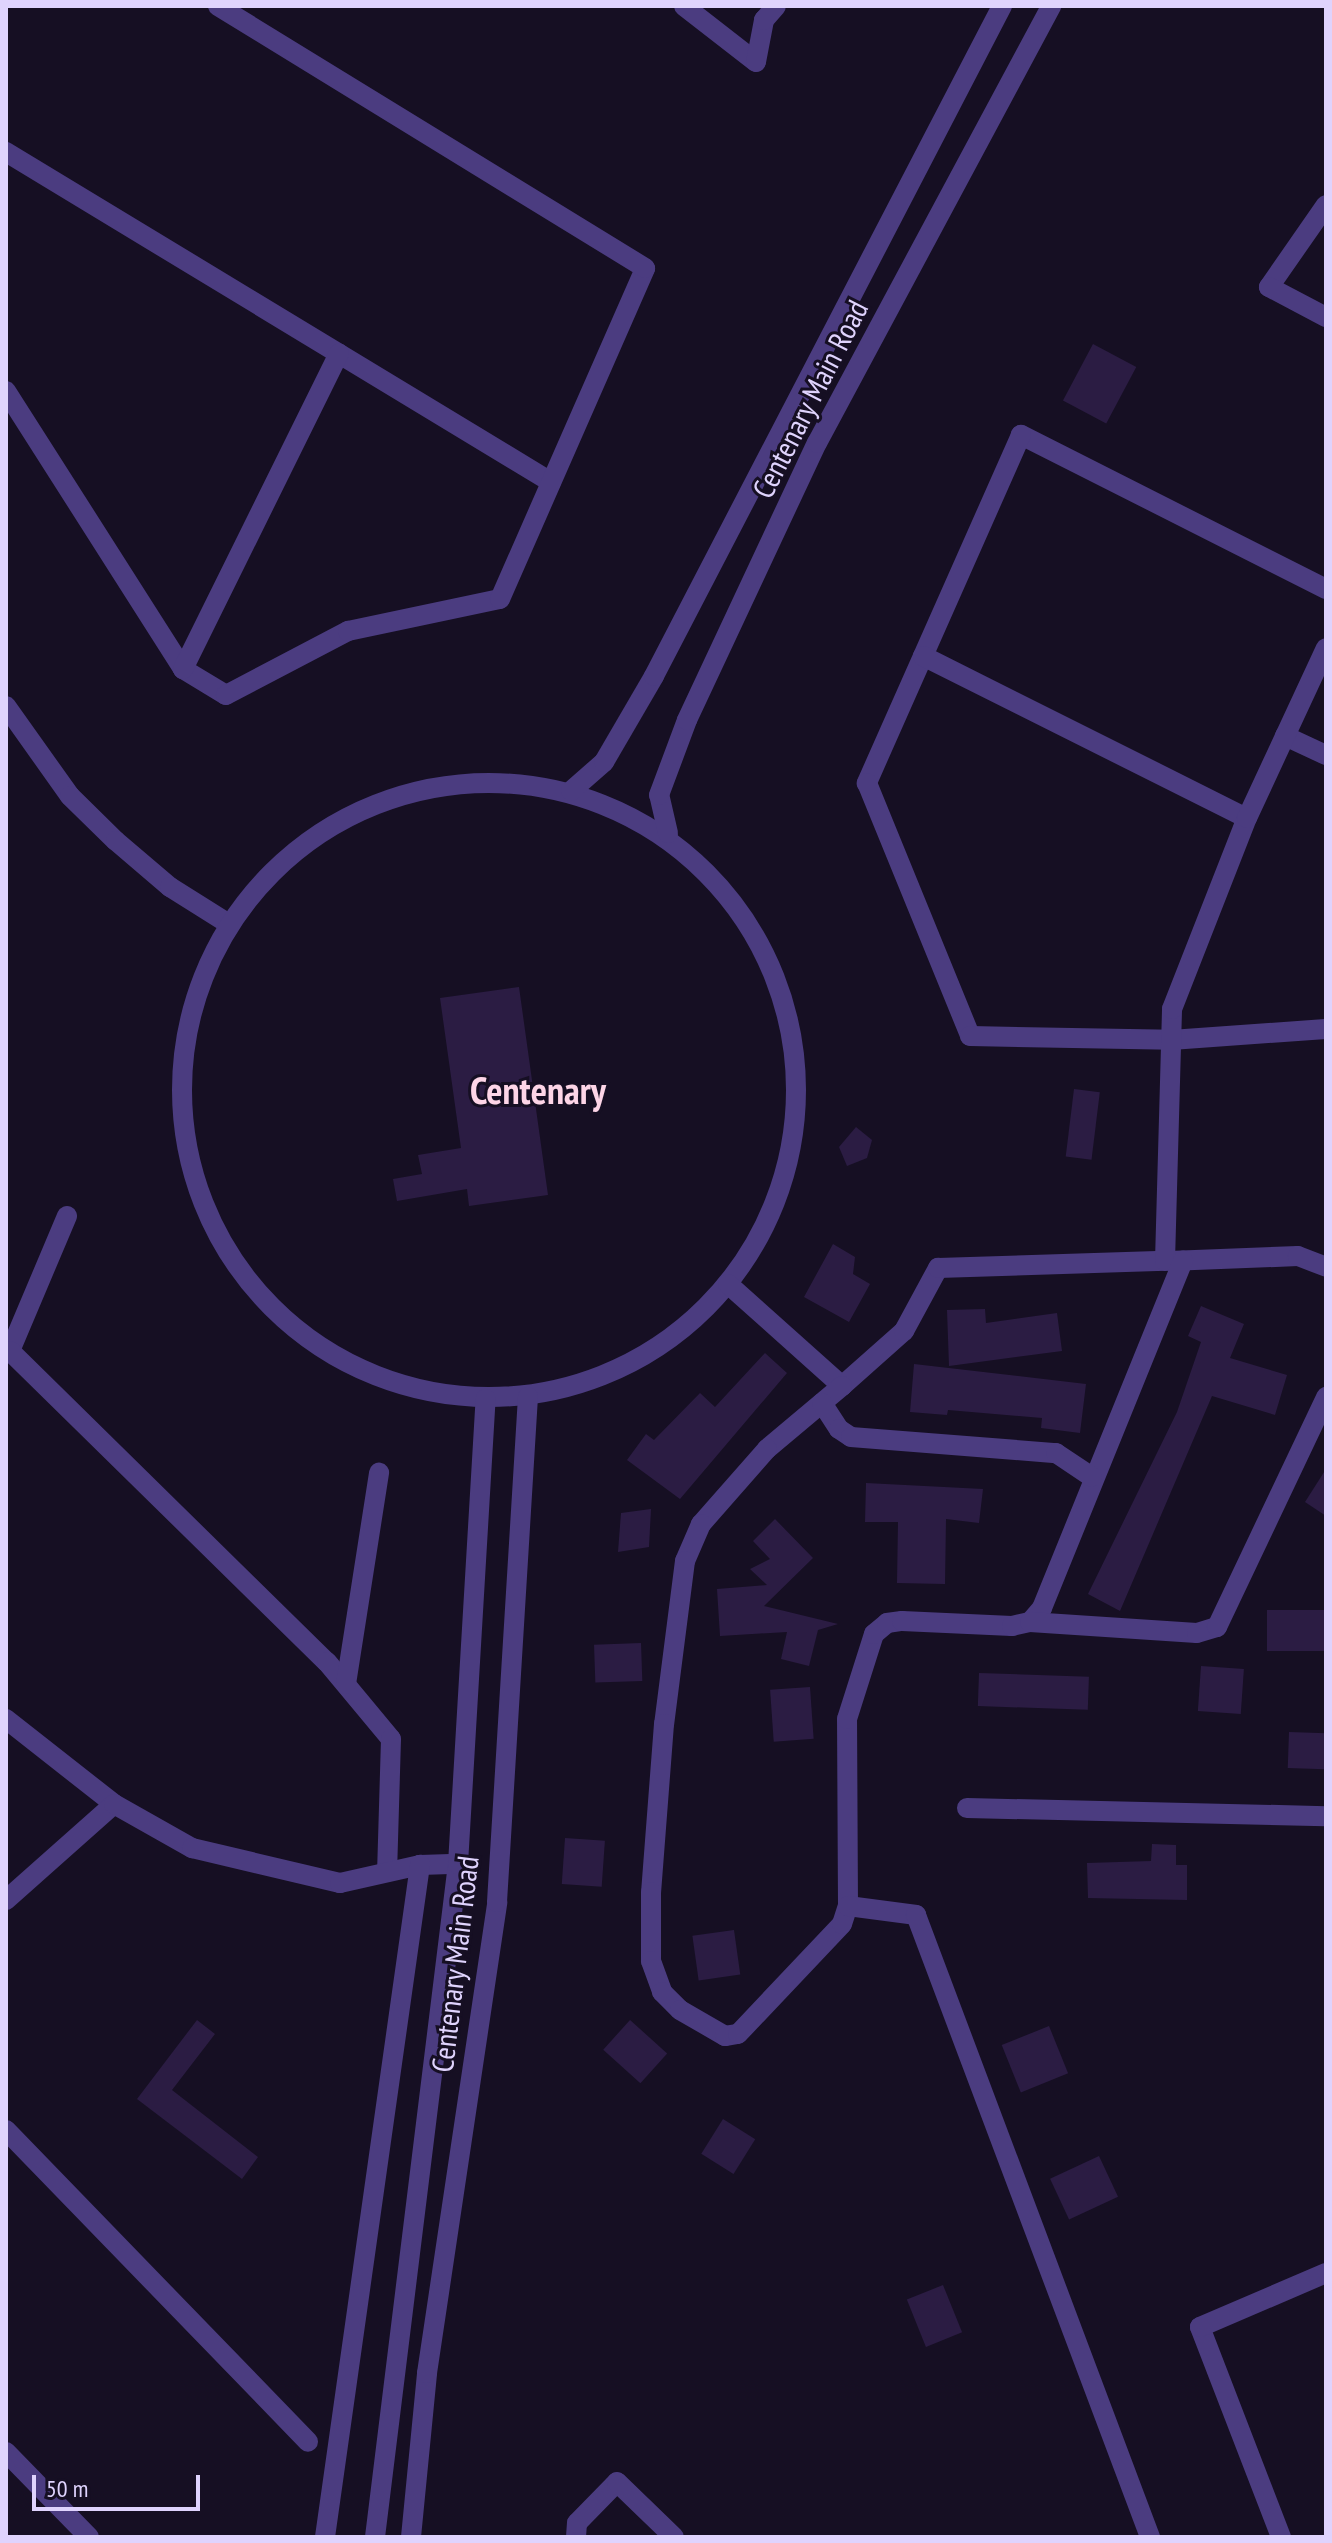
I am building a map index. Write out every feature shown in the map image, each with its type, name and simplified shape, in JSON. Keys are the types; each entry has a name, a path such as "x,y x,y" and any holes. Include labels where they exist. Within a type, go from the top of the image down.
{"street":[{"path":"6,391 183,669 226,695 348,631 500,599 645,268 218,6"},
{"path":"684,6 756,62 764,20 776,6"},
{"name":"Centenary Main Road","path":"571,791 604,762 654,676 1002,6"},
{"name":"Centenary Main Road","path":"668,833 659,795 687,720 817,443 1051,6"},
{"path":"6,152 551,482"},
{"path":"1326,205 1269,287 1326,317"},
{"path":"183,669 339,354"},
{"path":"1326,589 1021,435 867,783 970,1036 1171,1040 1326,1029"},
{"path":"1030,1622 1042,1608 1174,1261 1172,1009 1247,818 1326,648"},
{"path":"923,656 1247,818"},
{"path":"6,706 70,796 116,841 170,887 229,924"},
{"path":"1285,736 1326,755"},
{"name":"Centenary Main Road","path":"469,781 571,791 668,833 743,915 778,986 795,1063 792,1142 770,1217 728,1284 672,1339 604,1377 528,1397 486,1399 415,1389 347,1364 277,1311 239,1268 204,1204 185,1134 183,1061 198,990 229,924 275,868 332,824 398,794 469,781"},
{"path":"67,1216 10,1351 346,1684 391,1739 387,1872"},
{"path":"1326,1267 1298,1256 938,1268 904,1331 767,1449 701,1524 685,1561 651,1892 651,1961 662,1992 712,2033 738,2034 831,1938 848,1906 847,1719 874,1634 887,1623 902,1621 1012,1626 1030,1622 1197,1633 1217,1627 1326,1397"},
{"path":"728,1284 842,1386"},
{"name":"Centenary Main Road","path":"411,2537 427,2373 497,1902 528,1397"},
{"name":"Centenary Main Road","path":"375,2537 458,1864 486,1399"},
{"path":"822,1403 839,1429 851,1437 1056,1453 1092,1477"},
{"path":"346,1684 379,1473"},
{"path":"6,1719 114,1804 192,1848 340,1883 420,1865 458,1864"},
{"path":"6,1900 114,1804"},
{"path":"967,1808 1326,1816"},
{"path":"325,2537 420,1865"},
{"path":"848,1906 916,1915 1150,2537"},
{"path":"6,2130 308,2442"},
{"path":"1281,2537 1200,2327 1326,2273"},
{"path":"6,2452 89,2537"},
{"path":"576,2537 577,2523 617,2482 674,2537"}],"building":[{"path":"1093,344 1136,367 1106,424 1063,401"},
{"path":"519,987 548,1195 469,1206 467,1189 397,1201 393,1179 422,1174 418,1155 461,1148 440,998"},
{"path":"1074,1089 1100,1092 1092,1160 1066,1156"},
{"path":"856,1127 872,1140 867,1158 847,1166 839,1147"},
{"path":"833,1244 855,1257 853,1274 870,1284 849,1322 804,1297"},
{"path":"1201,1306 1244,1324 1230,1358 1287,1375 1275,1415 1212,1396 1120,1611 1088,1594 1177,1412 1201,1342 1188,1336"},
{"path":"985,1309 986,1323 1057,1313 1062,1351 949,1366 947,1310"},
{"path":"765,1353 787,1373 680,1499 627,1460 646,1434 654,1440 700,1393 715,1407"},
{"path":"914,1364 1086,1384 1080,1433 1041,1428 1042,1418 948,1410 947,1415 910,1412"},
{"path":"1326,1469 1326,1516 1305,1502"},
{"path":"866,1483 983,1489 979,1523 946,1519 945,1584 897,1583 898,1522 865,1522"},
{"path":"651,1509 649,1547 618,1552 621,1513"},
{"path":"775,1519 813,1558 764,1606 838,1624 818,1630 809,1666 781,1659 787,1632 720,1636 717,1589 767,1585 750,1569 770,1559 753,1541"},
{"path":"1267,1610 1326,1610 1326,1651 1267,1651"},
{"path":"641,1643 642,1681 595,1683 594,1645"},
{"path":"1201,1666 1244,1669 1241,1714 1198,1711"},
{"path":"979,1673 1089,1677 1088,1710 978,1706"},
{"path":"810,1687 814,1739 774,1742 770,1690"},
{"path":"1289,1732 1326,1733 1325,1769 1288,1768"},
{"path":"565,1838 605,1841 602,1887 562,1884"},
{"path":"1152,1844 1176,1845 1176,1865 1187,1865 1187,1900 1088,1898 1087,1863 1151,1861"},
{"path":"734,1930 740,1975 699,1980 692,1936"},
{"path":"197,2020 215,2034 172,2090 258,2157 242,2179 137,2099"},
{"path":"630,2020 667,2053 640,2083 603,2050"},
{"path":"1049,2026 1068,2073 1021,2092 1002,2045"},
{"path":"723,2119 755,2139 733,2174 701,2154"},
{"path":"1099,2156 1118,2197 1069,2220 1050,2179"},
{"path":"943,2285 962,2332 926,2347 907,2300"}],"district":[{"name":"Centenary","path":"538,1090"}]}
